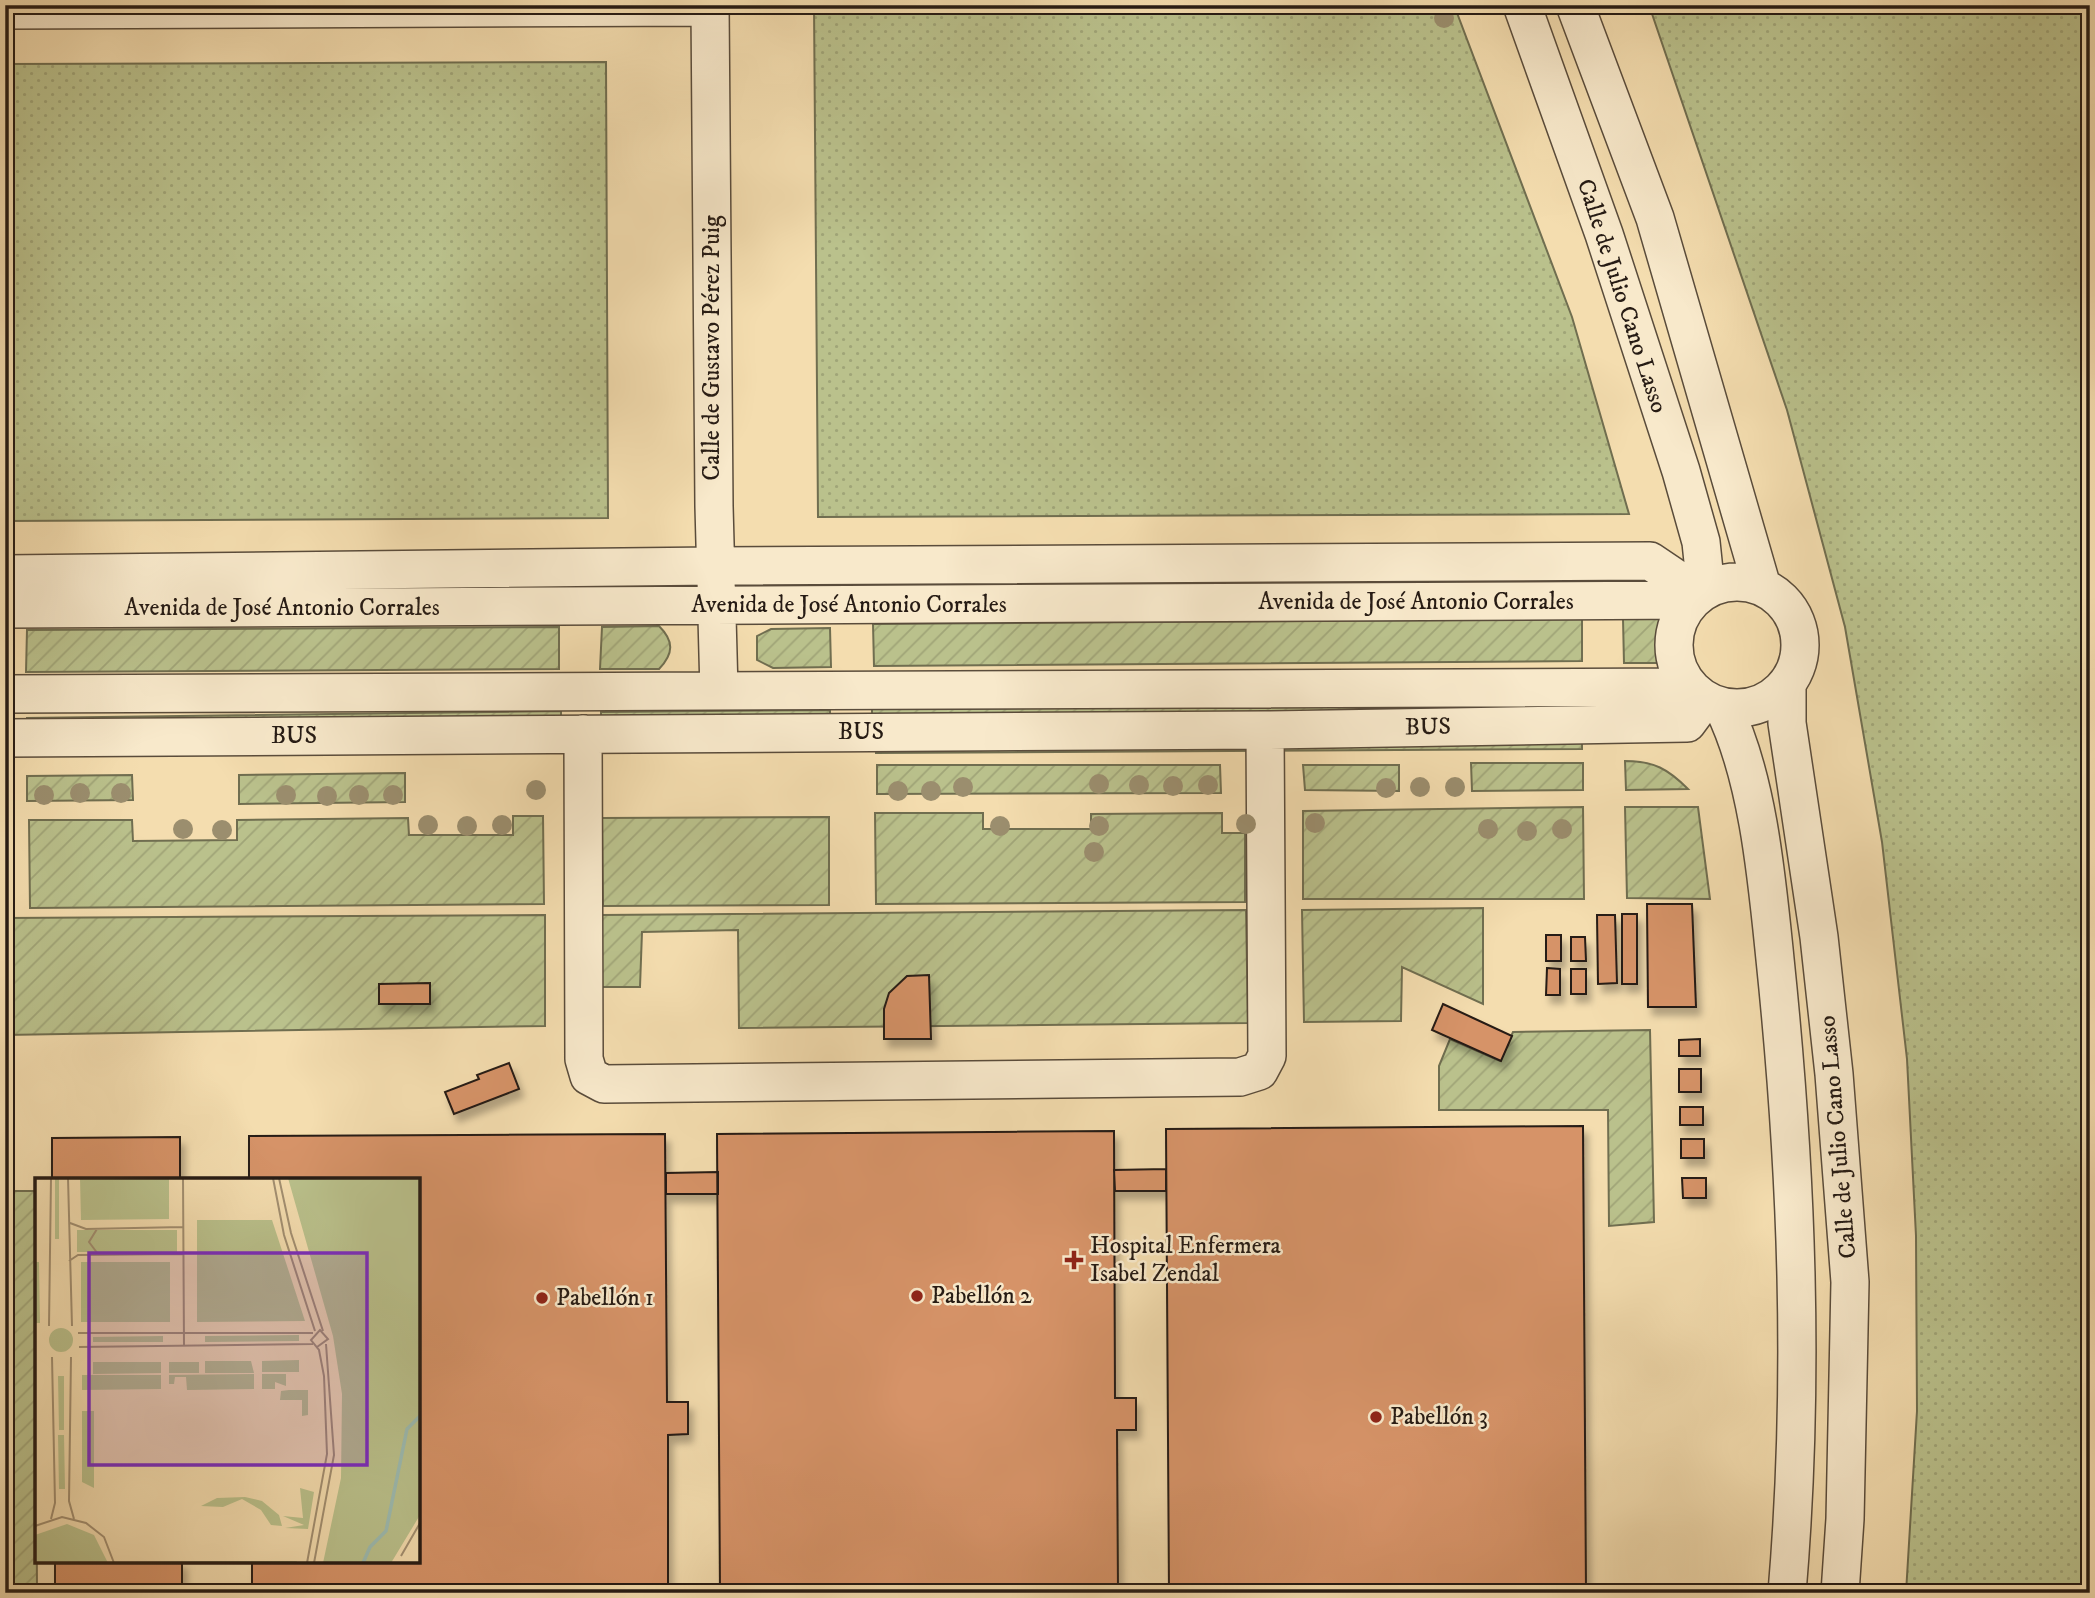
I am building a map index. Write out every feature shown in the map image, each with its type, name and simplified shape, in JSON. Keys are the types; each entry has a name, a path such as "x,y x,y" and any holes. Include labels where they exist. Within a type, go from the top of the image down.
{"street":[{"name":"Calle de Julio Cano Lasso","path":"1522,5 1604,234 1681,471 1702,542 1699,595"},
{"name":"Calle de Julio Cano Lasso","path":"1576,5 1655,218 1762,587"},
{"path":"5,10 66,7 710,6"},
{"name":"Calle de Gustavo Pérez Puig","path":"710,6 715,566 719,691"},
{"path":"5,574 715,566 1650,561 1699,595"},
{"path":"5,694 719,691 1705,698 1758,705 1787,684 1796,667 1800,649 1799,629 1791,612 1778,597 1762,587 1743,582 1724,583 1699,595 1681,615 1674,633 1676,662 1705,698"},
{"name":"Avenida de José Antonio Corrales","path":"5,609 1699,595"},
{"name":"Calle de Julio Cano Lasso","path":"1787,684 1787,723 1819,937 1834,1074 1850,1282 1846,1519 1840,1593"},
{"name":"Calle de Julio Cano Lasso","path":"1705,698 1741,749 1751,793 1771,922 1786,1067 1799,1276 1795,1513 1787,1593"},
{"name":"BUS","path":"5,738 1265,730 1687,723 1705,698"},
{"path":"583,734 584,1059 589,1076 604,1084 1240,1077 1259,1071 1267,1056 1265,730"}],"green space":[{"path":"814,5 1454,5 1572,317 1629,514 818,517"},
{"path":"1649,5 2090,5 2090,1593 1906,1593 1917,1411 1916,1236 1907,1059 1882,842 1845,627 1787,410"},
{"path":"606,62 608,518 5,521 5,64"},
{"path":"1581,572 1581,581 875,585 875,577"},
{"path":"1664,618 1665,663 1624,663 1623,619"},
{"path":"1582,619 1582,661 874,666 873,624"},
{"path":"659,626 670,642 670,652 659,669 600,669 602,627"},
{"path":"559,627 559,669 26,672 27,630"},
{"path":"830,628 831,667 773,668 757,660 757,636 771,629"},
{"path":"1580,705 1580,713 872,717 872,709"},
{"path":"830,710 830,717 601,719 601,712"},
{"path":"561,711 561,719 27,725 27,718"},
{"path":"1582,734 1582,749 876,753 876,738"},
{"path":"1625,761 1660,767 1688,789 1626,790"},
{"path":"1471,763 1583,763 1583,790 1472,791"},
{"path":"877,765 1220,765 1221,793 877,794"},
{"path":"1303,765 1399,765 1399,791 1305,790"},
{"path":"405,773 405,802 239,804 239,775"},
{"path":"132,775 133,800 27,801 27,776"},
{"path":"1583,807 1584,899 1303,899 1303,811"},
{"path":"1625,807 1698,807 1710,899 1627,898"},
{"path":"875,813 983,813 983,829 1091,829 1091,814 1222,813 1222,833 1245,833 1245,902 876,904"},
{"path":"513,816 543,816 544,904 30,908 29,820 132,820 133,841 237,840 237,820 408,818 409,835 513,835"},
{"path":"829,817 829,905 603,906 602,818"},
{"path":"1483,908 1483,1004 1402,967 1401,1021 1304,1022 1302,910"},
{"path":"1246,910 1248,1023 739,1028 738,930 642,932 640,987 601,987 601,915"},
{"path":"545,915 545,1026 5,1035 5,918"},
{"path":"1650,1030 1654,1222 1609,1226 1608,1110 1439,1110 1439,1066 1450,1039 1500,1061 1513,1032"},
{"path":"5,1191 35,1191 37,1593 5,1593"}],"building":[{"path":"1647,904 1692,904 1696,1007 1648,1007"},
{"path":"1622,914 1637,914 1637,984 1622,984"},
{"path":"1597,915 1615,915 1617,983 1598,984"},
{"path":"1546,935 1561,935 1561,961 1546,961"},
{"path":"1571,937 1585,937 1586,961 1571,961"},
{"path":"1547,968 1560,969 1560,995 1546,995"},
{"path":"1571,969 1586,969 1586,994 1571,994"},
{"path":"929,975 931,1039 884,1039 884,1009 889,993 907,976"},
{"path":"430,983 430,1004 379,1004 379,984"},
{"path":"1443,1004 1512,1036 1501,1061 1432,1030"},
{"path":"1700,1039 1700,1056 1679,1056 1679,1040"},
{"path":"509,1063 519,1089 454,1114 445,1092 479,1079 477,1075"},
{"path":"1679,1069 1701,1069 1701,1092 1679,1092"},
{"path":"1680,1107 1703,1107 1703,1125 1680,1125"},
{"name":"Pabellón 3","path":"1583,1126 1586,1593 1169,1593 1166,1129"},
{"name":"Pabellón 2","path":"1114,1131 1115,1398 1136,1398 1136,1430 1117,1430 1118,1593 720,1593 717,1134"},
{"name":"Pabellón 1","path":"665,1134 667,1402 688,1402 688,1434 668,1435 668,1593 252,1593 252,1563 420,1563 420,1178 249,1178 249,1136"},
{"path":"180,1137 180,1178 52,1178 52,1138"},
{"path":"1681,1139 1704,1139 1704,1158 1681,1158"},
{"path":"1166,1169 1166,1191 1115,1191 1114,1170"},
{"path":"718,1172 718,1194 666,1194 666,1173"},
{"path":"1682,1178 1706,1178 1706,1198 1683,1198"},
{"path":"55,1563 182,1563 182,1593 55,1593"}],"place":[{"name":"Hospital Enfermera Isabel Zendal","path":"1074,1260"},
{"name":"Pabellón 2","path":"917,1296"},
{"name":"Pabellón 1","path":"542,1298"},
{"name":"Pabellón 3","path":"1376,1417"}]}
